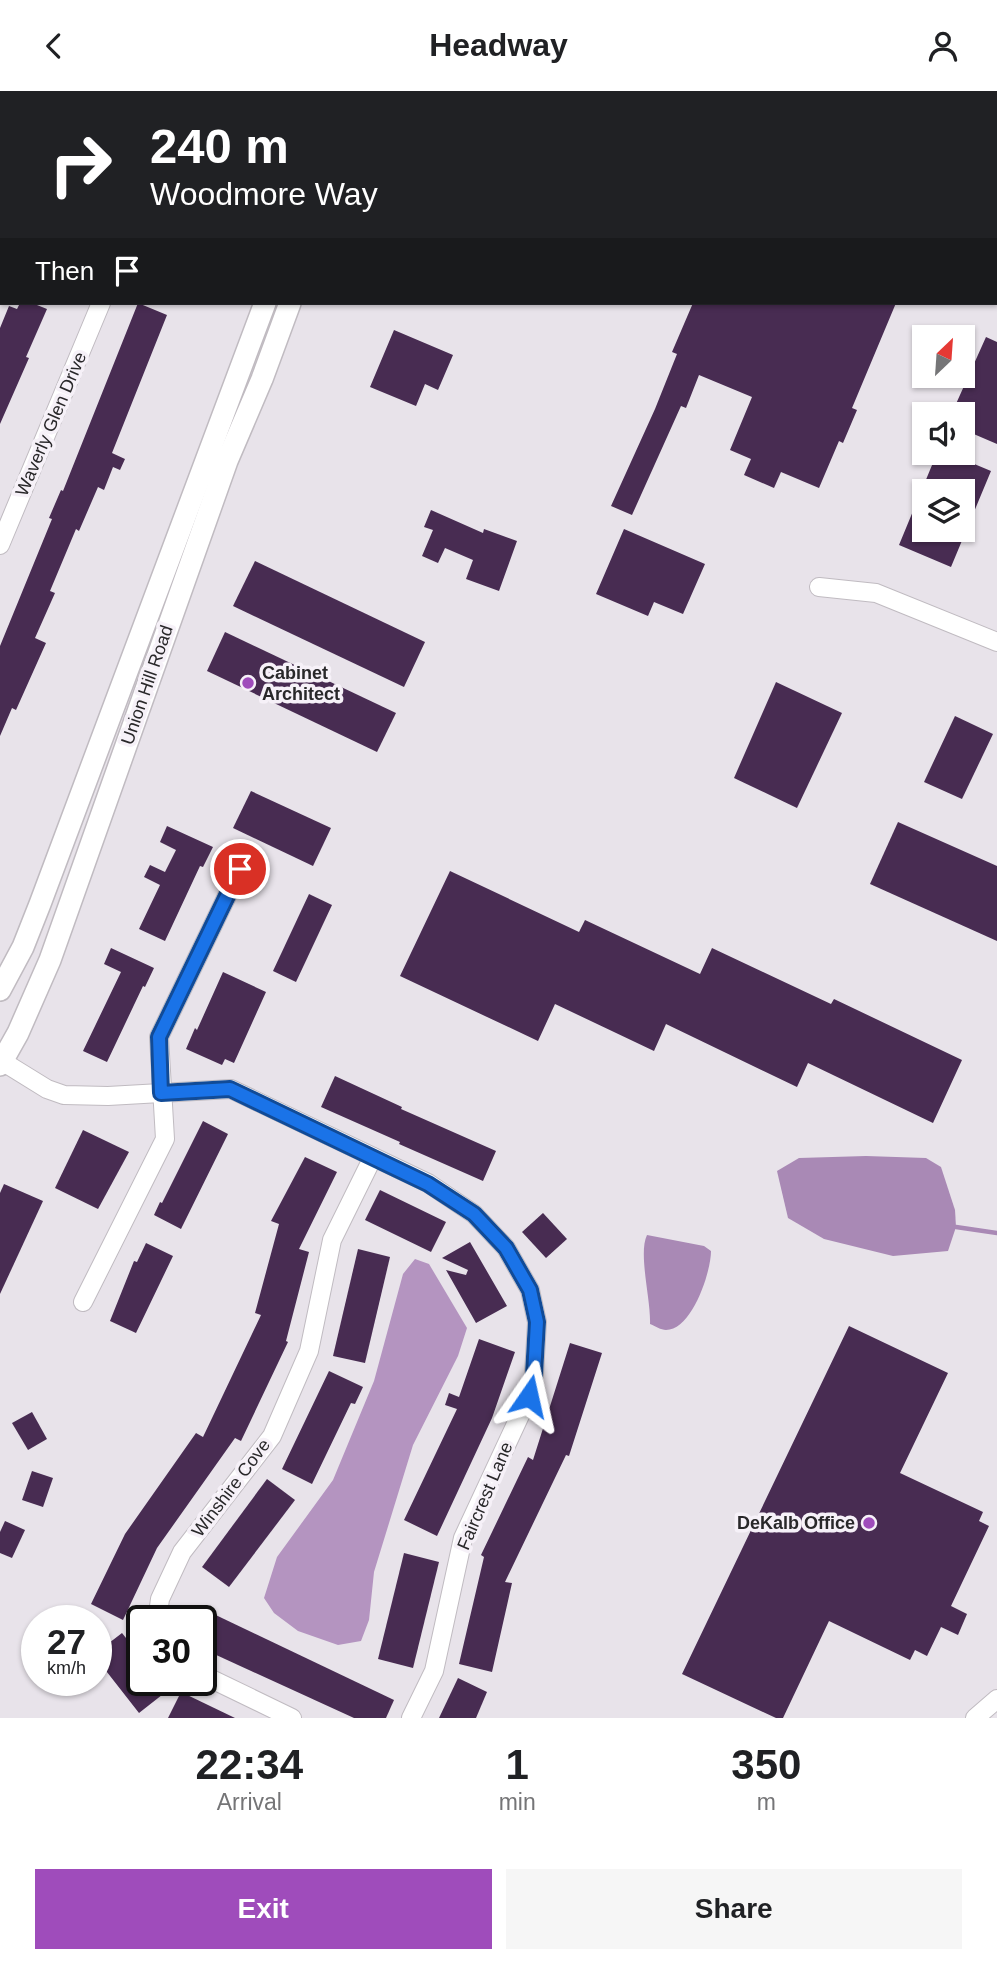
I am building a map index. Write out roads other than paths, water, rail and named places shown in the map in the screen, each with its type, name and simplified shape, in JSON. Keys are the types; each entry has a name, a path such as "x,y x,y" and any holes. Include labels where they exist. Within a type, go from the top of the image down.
{"street":[{"name":"Waverly Glen Drive","path":"0,545 101,305"},
{"name":"Union Hill Road","path":"0,990 23,947 40,904 264,305"},
{"name":"Union Hill Road","path":"1,1062 50,960 227,461 262,379 289,305"},
{"path":"819,587 876,593 997,642"},
{"path":"83,1302 165,1139 159,1037 240,869"},
{"name":"Faircrest Lane","path":"1,1062 47,1089 64,1095 230,1089 428,1184 474,1214 506,1248 530,1290 537,1322 534,1374 529,1396 463,1538 434,1671 411,1718"},
{"name":"Winshire Cove","path":"159,1605 182,1552 272,1436 309,1351 332,1240 373,1157"},
{"path":"217,1682 292,1718"},
{"path":"975,1718 997,1699"}],"waterway":[{"path":"956,1227 997,1233"}],"place":[{"name":"Cabinet Architect","path":"248,683"},
{"name":"DeKalb Office","path":"869,1523"}]}
